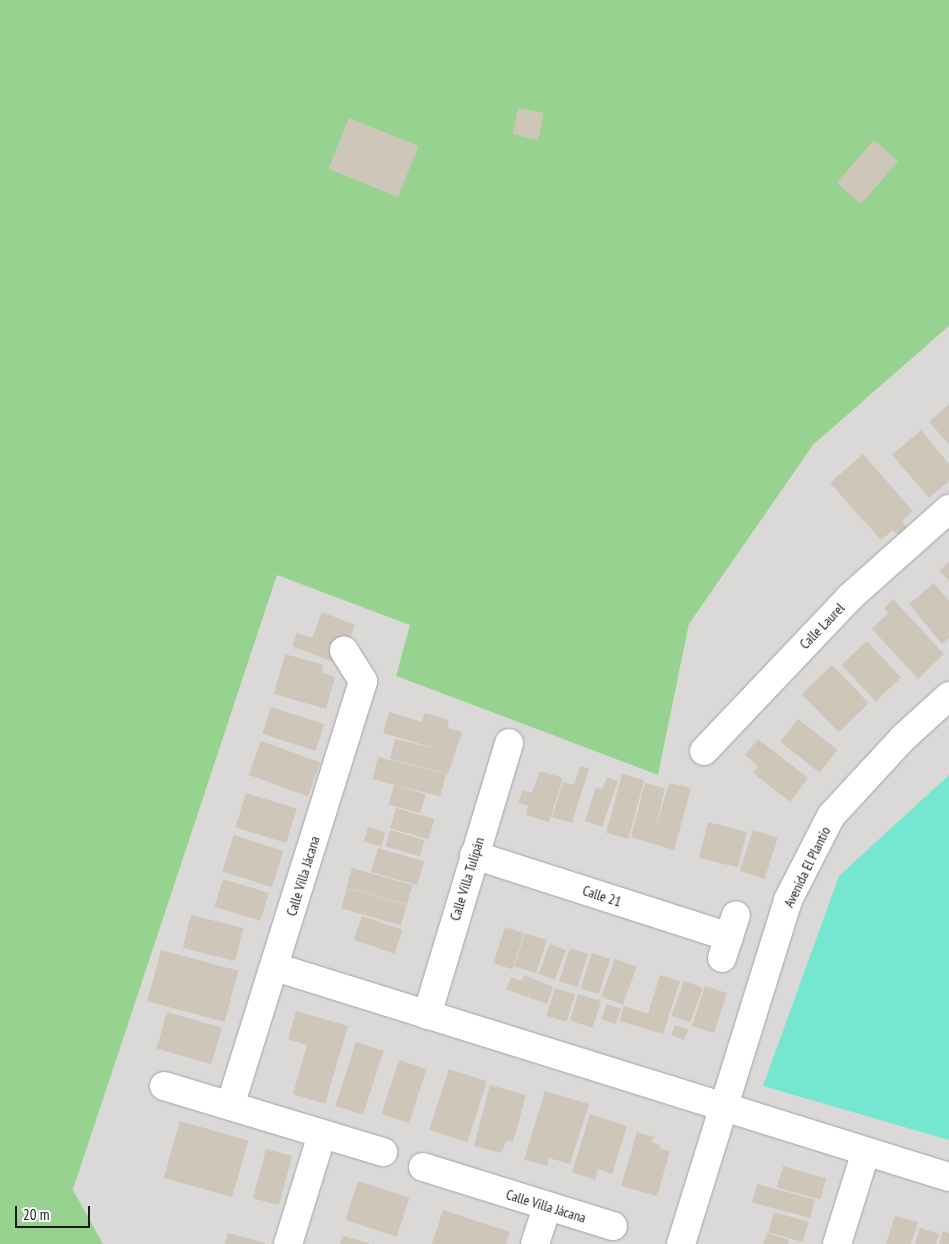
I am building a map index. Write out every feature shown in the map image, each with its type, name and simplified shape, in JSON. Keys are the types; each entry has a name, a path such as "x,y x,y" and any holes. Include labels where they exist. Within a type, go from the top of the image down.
{"street":[{"name":"Calle Laurel","path":"704,751 849,598 949,509"},
{"name":"Calle Villa Jácana","path":"230,1106 363,681 344,650"},
{"name":"Avenida El Plantío","path":"681,1244 788,900 832,816 904,737 949,696"},
{"name":"Calle Villa Tulipán","path":"427,1015 509,743"},
{"name":"Calle 21","path":"474,855 729,937"},
{"path":"275,967 949,1177"},
{"path":"164,1086 383,1152"},
{"path":"288,1244 322,1134"},
{"path":"837,1244 866,1151"},
{"name":"Calle Villa Jácana","path":"423,1166 547,1207 613,1226"},
{"path":"535,1244 547,1207"}],"shaded area":[{"path":"949,326 949,1244 103,1244 73,1191 277,574 411,625 396,676 658,775 689,624 813,445"},
{"path":"949,775 949,1140 763,1086 839,876"}],"green space":[{"path":"0,0 949,0 949,326 813,445 689,624 658,775 396,676 410,625 277,575 73,1190 103,1244 0,1244"}],"building":[{"path":"518,108 544,113 538,139 513,135"},
{"path":"349,118 419,146 398,197 328,169"},
{"path":"874,140 898,161 861,204 837,183"},
{"path":"949,404 949,444 929,422"},
{"path":"921,430 949,464 949,481 929,498 892,455"},
{"path":"863,454 913,511 902,521 907,528 898,535 893,530 881,540 830,483"},
{"path":"949,562 949,581 939,571"},
{"path":"934,583 949,601 949,638 942,644 909,604"},
{"path":"893,599 944,654 918,679 872,629 888,613 884,608"},
{"path":"322,612 355,625 348,642 339,646 333,662 292,646 297,633 312,638"},
{"path":"867,641 901,678 876,701 841,665"},
{"path":"285,654 324,665 322,673 335,677 326,709 274,694"},
{"path":"832,665 869,703 839,732 802,694"},
{"path":"271,707 324,724 316,751 262,734"},
{"path":"389,712 422,722 425,713 449,720 447,728 462,732 448,774 390,759 395,739 444,751 383,733"},
{"path":"798,719 837,750 820,773 780,742"},
{"path":"758,739 808,778 790,802 753,773 758,766 745,755"},
{"path":"261,741 320,763 308,796 249,775"},
{"path":"378,757 446,774 440,796 372,779"},
{"path":"580,766 589,769 572,823 552,817 563,782 574,785"},
{"path":"540,771 563,778 549,822 526,815 528,806 518,803 523,790 532,793"},
{"path":"622,774 644,780 628,839 606,833"},
{"path":"607,777 618,781 602,827 585,821 596,787 602,789"},
{"path":"645,783 665,788 655,831 669,783 691,788 674,850 631,837"},
{"path":"394,785 426,794 420,813 388,804"},
{"path":"246,793 297,808 286,843 235,827"},
{"path":"396,808 434,819 429,839 390,828"},
{"path":"708,822 747,832 738,868 699,858"},
{"path":"368,827 385,832 381,846 364,841"},
{"path":"390,830 425,840 420,856 385,846"},
{"path":"753,830 778,838 764,879 740,871"},
{"path":"234,835 283,851 272,887 222,871"},
{"path":"378,848 424,861 417,885 371,872"},
{"path":"352,868 413,885 407,905 346,887"},
{"path":"223,879 269,893 260,921 215,907"},
{"path":"347,888 407,905 401,925 341,908"},
{"path":"191,915 243,928 235,961 183,948"},
{"path":"362,916 403,930 395,954 354,940"},
{"path":"505,927 524,933 512,969 493,963"},
{"path":"525,933 547,940 536,973 514,966"},
{"path":"550,944 566,950 554,980 539,974"},
{"path":"570,948 588,954 577,987 559,981"},
{"path":"161,950 238,971 225,1022 147,1001"},
{"path":"592,953 610,959 599,994 581,988"},
{"path":"615,959 637,967 623,1004 601,997"},
{"path":"524,975 553,987 547,1004 528,997 532,983 527,997 506,989 511,977 522,981"},
{"path":"660,975 680,981 663,1034 619,1021 624,1006 648,1014"},
{"path":"684,981 703,988 690,1023 671,1016"},
{"path":"705,986 727,993 714,1033 692,1026"},
{"path":"555,988 575,994 567,1022 547,1016"},
{"path":"578,994 601,1001 593,1028 570,1021"},
{"path":"607,1004 621,1009 616,1024 602,1019"},
{"path":"296,1011 348,1026 325,1104 293,1094 307,1045 288,1039"},
{"path":"167,1012 222,1028 211,1064 157,1049"},
{"path":"675,1025 688,1030 684,1040 671,1035"},
{"path":"356,1042 384,1051 363,1115 335,1106"},
{"path":"399,1060 427,1069 409,1123 381,1114"},
{"path":"449,1069 487,1081 467,1142 429,1130"},
{"path":"490,1085 526,1095 513,1142 506,1140 502,1153 474,1146"},
{"path":"545,1091 589,1104 570,1164 549,1158 547,1166 524,1160"},
{"path":"590,1114 627,1126 612,1174 598,1169 595,1180 572,1172"},
{"path":"180,1121 248,1141 232,1197 164,1178"},
{"path":"637,1132 654,1137 652,1142 660,1145 659,1148 670,1151 657,1196 621,1186"},
{"path":"266,1149 292,1156 279,1205 253,1198"},
{"path":"783,1166 826,1178 820,1200 777,1187"},
{"path":"358,1181 409,1198 397,1237 345,1220"},
{"path":"757,1184 815,1200 810,1218 752,1202"},
{"path":"443,1210 510,1232 506,1244 432,1244"},
{"path":"774,1212 809,1222 803,1242 768,1232"},
{"path":"895,1216 918,1222 911,1244 886,1244"},
{"path":"920,1228 939,1234 936,1244 915,1244"},
{"path":"943,1231 949,1233 949,1244 939,1244"},
{"path":"228,1233 265,1243 265,1244 225,1244"},
{"path":"767,1233 789,1240 788,1244 763,1244"},
{"path":"343,1236 369,1243 369,1244 340,1244"}]}
